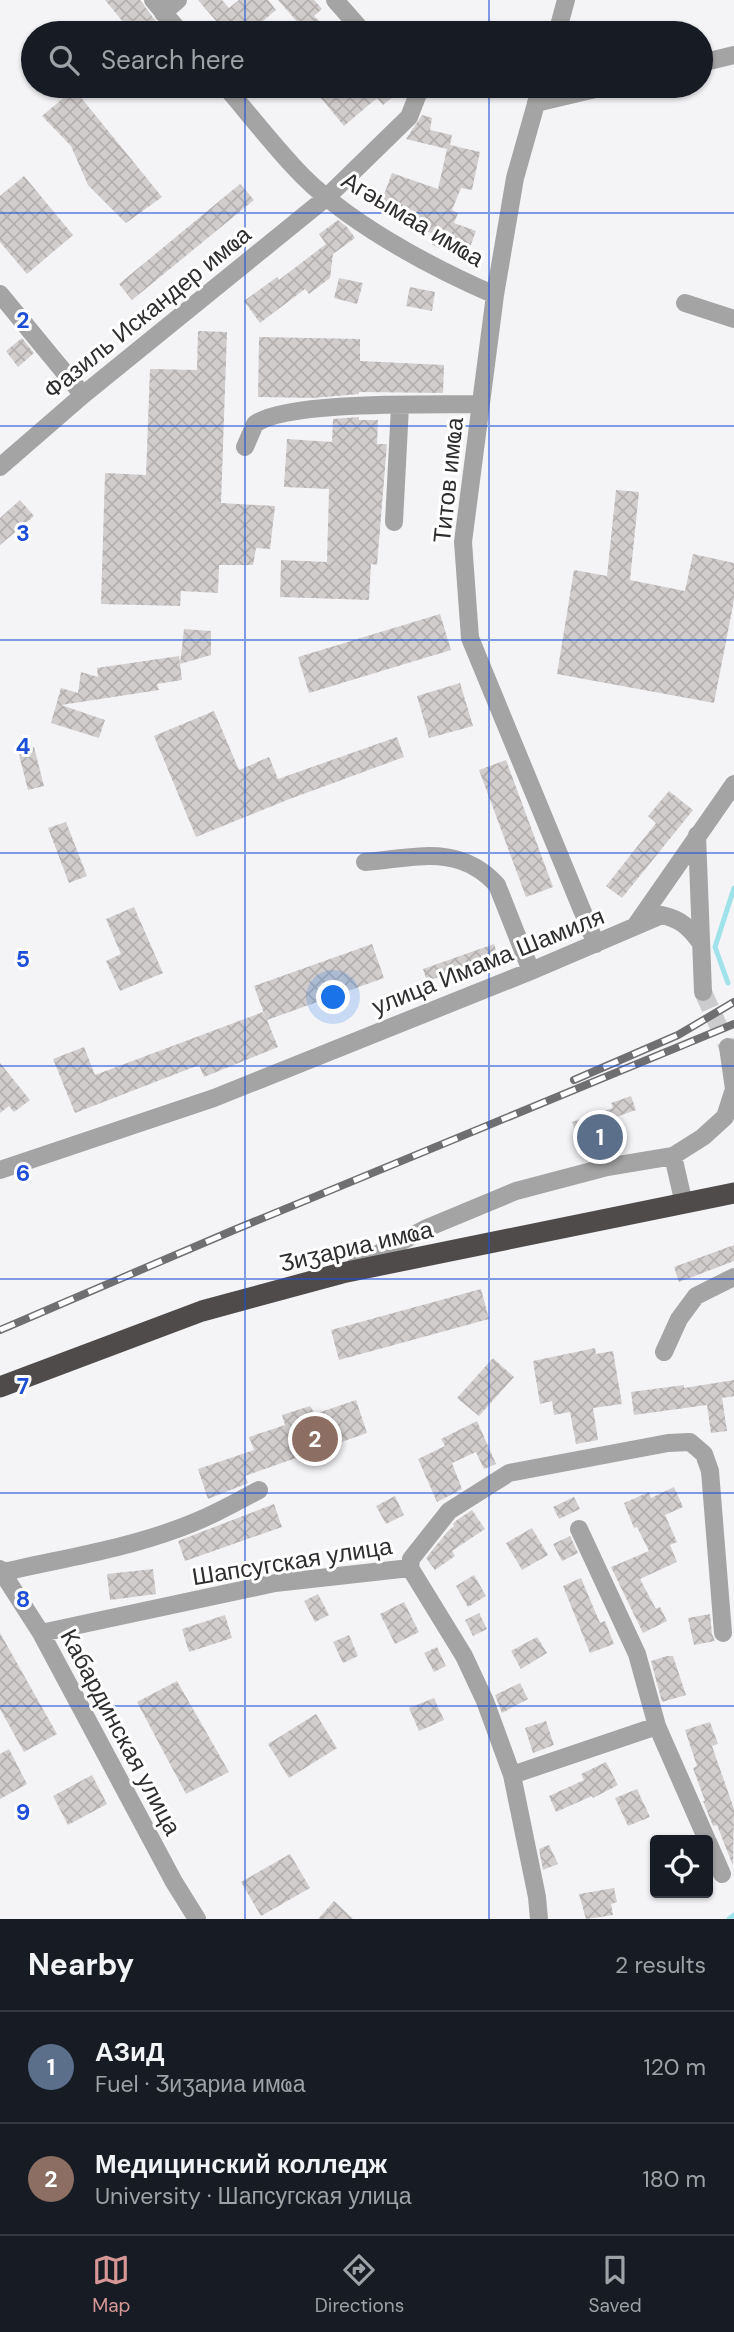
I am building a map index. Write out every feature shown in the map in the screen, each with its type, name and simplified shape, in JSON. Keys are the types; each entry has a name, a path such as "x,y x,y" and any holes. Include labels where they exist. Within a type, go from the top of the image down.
{"highway":[{"name":"Ӡиӡариа имҩа","path":"0,1387 202,1311 342,1273 684,1204 733,1197"}],"street":[{"path":"171,21 158,6 178,0"},
{"path":"335,0 353,21"},
{"path":"560,21 566,0"},
{"path":"713,60 734,55"},
{"name":"Агәымаа имҩа","path":"235,98 295,168 327,197 360,221 452,277 495,295"},
{"name":"Фазиль Искандер имҩа","path":"0,467 83,395 327,197 409,117 416,98"},
{"name":"Титов имҩа","path":"538,98 515,178 495,295 463,542 470,638 596,944"},
{"path":"0,295 83,395"},
{"path":"685,303 734,319"},
{"path":"245,447 255,424 274,415 347,406 481,404"},
{"path":"394,522 400,406"},
{"name":"улица Имама Шамиля","path":"0,1170 214,1098 635,927 696,835 734,784"},
{"path":"696,835 703,992"},
{"path":"365,862 444,855 472,864 497,885 531,971"},
{"path":"635,927 662,915 678,919 700,942"},
{"path":"342,1273 427,1228 516,1191 607,1167 673,1156 703,1137 725,1117 734,1089 728,1047"},
{"path":"673,1156 684,1204"},
{"path":"664,1352 678,1319 696,1296 734,1277"},
{"name":"Шапсугская улица","path":"41,1633 275,1583 410,1568 411,1559 449,1511 509,1473 668,1443 690,1442 704,1454 710,1471 723,1633"},
{"path":"1,1572 152,1538 213,1515 259,1490"},
{"path":"579,1529 637,1654 656,1726 704,1835"},
{"path":"410,1568 464,1656 485,1701 512,1775 539,1919"},
{"name":"Кабардинская улица","path":"1,1572 41,1633 174,1882 197,1919"},
{"path":"512,1775 656,1726"},
{"path":"713,1854 722,1874"}],"building":[{"path":"105,0 140,0 156,21 122,21"},
{"path":"198,0 222,0 229,8 239,0 268,0 276,10 263,21 216,21"},
{"path":"278,0 314,0 322,9 314,16 319,21 296,21"},
{"path":"63,98 81,98 162,197 126,223 88,185 71,146 42,116"},
{"path":"321,98 377,98 344,126"},
{"path":"377,98 391,98 383,105"},
{"path":"422,115 432,118 430,130 452,135 450,145 480,152 472,190 461,188 452,210 458,213 454,223 476,231 468,252 446,244 444,250 432,245 436,235 426,231 428,226 379,208 392,173 438,189 447,149 406,139"},
{"path":"24,176 73,235 27,274 0,242 0,196"},
{"path":"240,184 254,200 132,300 119,284"},
{"path":"338,220 355,238 333,254 330,278 309,294 305,289 260,323 244,301 277,277 279,280 326,244 319,234"},
{"path":"339,278 363,283 357,304 334,298"},
{"path":"410,287 435,292 432,311 406,306"},
{"path":"198,331 227,332 221,503 275,506 270,549 256,548 253,565 219,565 218,593 181,591 180,606 101,604 105,473 146,475 150,369 197,370"},
{"path":"259,337 360,339 360,361 444,365 443,393 359,392 312,398 258,397"},
{"path":"22,338 34,353 18,367 6,351"},
{"path":"359,417 359,420 378,420 377,444 387,444 377,565 371,564 369,600 280,597 281,560 327,562 329,489 284,487 287,439 332,442 333,419"},
{"path":"616,490 639,492 630,580 685,591 693,554 734,563 734,600 714,703 557,674 574,570 607,576"},
{"path":"20,500 34,516 0,545 0,518"},
{"path":"440,614 451,650 309,693 298,657"},
{"path":"184,629 211,631 211,655 180,664"},
{"path":"179,656 182,680 157,684 159,690 61,705 105,720 99,738 51,723 61,688 78,693 81,672 98,677 97,668"},
{"path":"460,683 473,726 429,738 417,696"},
{"path":"214,711 239,770 269,757 278,779 397,737 404,757 196,837 154,736"},
{"path":"34,747 44,786 28,790 18,751"},
{"path":"506,760 553,887 526,897 479,770"},
{"path":"669,791 693,810 622,898 606,886 656,823 648,816"},
{"path":"66,822 87,876 69,883 48,828"},
{"path":"134,907 163,973 120,991 106,961 121,954 106,919"},
{"path":"372,944 384,978 267,1020 278,1047 204,1077 199,1065 75,1113 53,1059 84,1047 95,1075 263,1012 266,1019 254,986"},
{"path":"494,944 498,956 427,981 423,969"},
{"path":"0,1063 30,1100 14,1112 9,1106 0,1113"},
{"path":"631,1096 636,1110 616,1117 617,1121 605,1126 611,1142 593,1148 588,1131 577,1135 572,1122 613,1108 611,1103"},
{"path":"734,1245 734,1261 679,1282 674,1267"},
{"path":"481,1289 489,1319 339,1360 331,1330"},
{"path":"595,1348 596,1354 613,1351 622,1404 593,1408 598,1440 576,1444 570,1412 554,1415 552,1401 540,1404 533,1361"},
{"path":"493,1358 514,1377 479,1416 457,1398"},
{"path":"734,1380 734,1396 722,1398 727,1431 711,1433 707,1405 634,1415 631,1392 684,1385 684,1388"},
{"path":"356,1400 367,1433 245,1476 248,1483 208,1499 198,1469 254,1450 249,1437 285,1425 282,1415 310,1406 315,1414"},
{"path":"477,1421 496,1464 484,1469 476,1452 452,1463 462,1489 437,1502 418,1459 445,1446 441,1439"},
{"path":"674,1487 683,1507 665,1515 677,1542 670,1545 677,1562 640,1579 656,1609 660,1607 667,1621 643,1633 611,1567 649,1551 637,1527 634,1528 624,1503 649,1492 651,1498"},
{"path":"395,1496 404,1515 386,1524 376,1506"},
{"path":"574,1497 580,1509 559,1519 553,1507"},
{"path":"274,1504 282,1527 185,1561 178,1541"},
{"path":"472,1510 485,1529 452,1551 455,1556 435,1570 426,1558 453,1524"},
{"path":"532,1528 548,1555 522,1570 506,1543"},
{"path":"570,1536 578,1553 562,1561 553,1544"},
{"path":"153,1569 156,1594 110,1600 107,1574"},
{"path":"474,1575 486,1596 468,1607 456,1586"},
{"path":"581,1578 600,1623 605,1621 614,1644 590,1653 563,1586"},
{"path":"318,1594 329,1615 315,1622 304,1601"},
{"path":"404,1602 419,1632 395,1644 380,1614"},
{"path":"479,1613 487,1629 473,1636 465,1620"},
{"path":"710,1614 715,1641 694,1645 688,1618"},
{"path":"225,1615 232,1638 189,1652 182,1629"},
{"path":"0,1633 57,1734 24,1752 0,1709"},
{"path":"349,1635 358,1656 343,1663 333,1642"},
{"path":"537,1637 547,1653 521,1669 511,1651"},
{"path":"437,1647 446,1666 434,1672 424,1653"},
{"path":"673,1656 686,1695 662,1702 651,1661"},
{"path":"177,1681 229,1772 186,1794 137,1702"},
{"path":"520,1683 528,1699 502,1713 495,1695"},
{"path":"434,1698 444,1720 419,1731 409,1708"},
{"path":"316,1714 337,1748 289,1778 268,1744"},
{"path":"546,1721 554,1745 533,1753 525,1728"},
{"path":"710,1722 718,1744 712,1746 734,1809 733,1866 717,1825 713,1826 703,1801 693,1768 697,1766 685,1730"},
{"path":"9,1749 27,1784 0,1799 0,1754"},
{"path":"606,1762 618,1785 556,1812 549,1796 584,1780 581,1774"},
{"path":"92,1775 107,1804 68,1825 53,1796"},
{"path":"637,1789 650,1817 628,1826 615,1798"},
{"path":"549,1845 558,1864 543,1870 539,1849"},
{"path":"290,1854 310,1888 261,1916 241,1882"},
{"path":"614,1888 617,1902 611,1904 613,1915 586,1919 579,1894"},
{"path":"334,1901 353,1919 318,1919"}],"waterway":[{"path":"728,983 715,947 734,888"},
{"path":"729,1919 734,1915"}],"tunnel":[{"path":"703,992 728,1047"}],"railway":[{"path":"574,1080 678,1035 734,1002"},
{"path":"0,1330 234,1230 734,1024"}],"place":[{"name":"АЗиД","path":"600,1137"},
{"name":"Медицинский колледж","path":"315,1439"}]}
